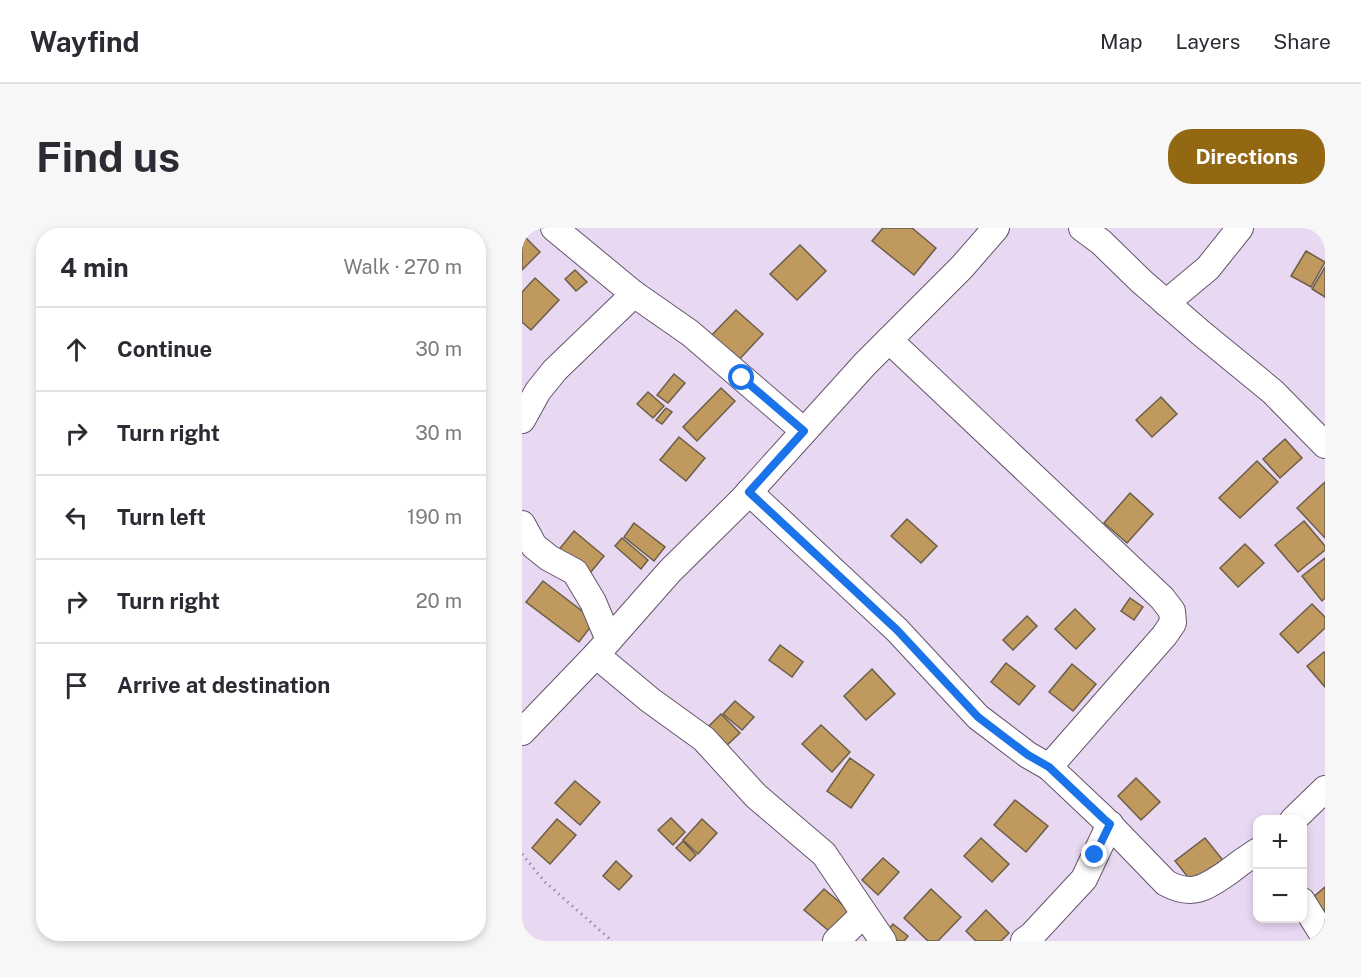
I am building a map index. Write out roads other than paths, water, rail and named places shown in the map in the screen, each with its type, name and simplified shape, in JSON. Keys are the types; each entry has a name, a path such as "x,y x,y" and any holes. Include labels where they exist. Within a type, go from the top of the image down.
{"street":[{"path":"554,228 634,294 690,333 804,431"},
{"path":"522,732 603,648 670,571 749,492 865,364 962,267 996,228"},
{"path":"1082,228 1101,242 1140,281 1272,392 1325,446"},
{"path":"1166,303 1208,268 1240,228"},
{"path":"522,420 538,391 555,370 634,294"},
{"path":"890,340 1162,597 1172,611 1173,623 1164,636 1049,767"},
{"path":"749,492 897,630 978,717 1028,755 1049,767 1110,824 1166,883 1191,891 1208,886 1253,853"},
{"path":"522,524 534,546 549,558 575,572 593,602 603,648 650,700 704,739 756,796 824,854 883,941"},
{"path":"1297,815 1325,789"},
{"path":"1024,941 1084,879 1110,824"},
{"path":"1307,909 1325,938"},
{"path":"836,941 864,914"}]}
